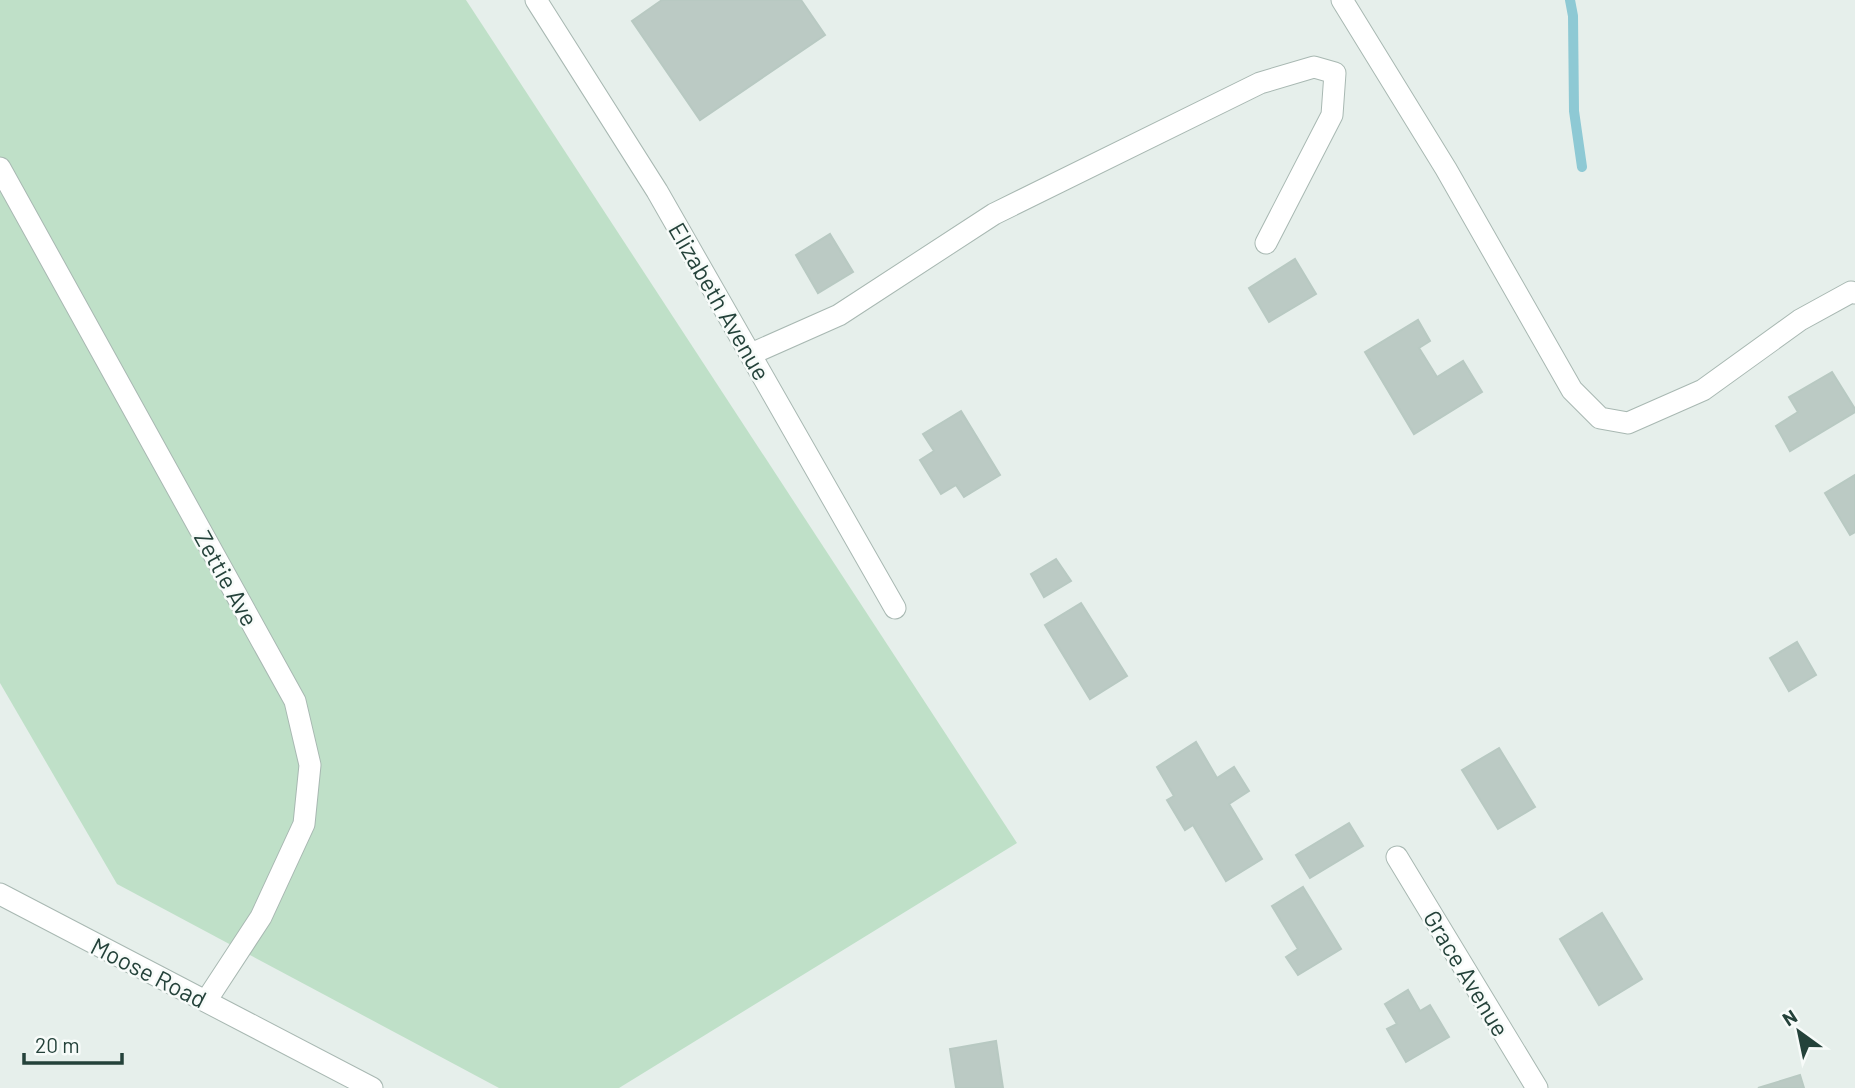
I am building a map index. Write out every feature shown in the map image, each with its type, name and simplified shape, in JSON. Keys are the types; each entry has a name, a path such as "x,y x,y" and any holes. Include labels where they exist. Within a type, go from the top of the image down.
{"street":[{"name":"Elizabeth Avenue","path":"536,0 657,191 895,608"},
{"path":"1342,0 1446,169 1572,390 1600,418 1628,423 1703,390 1800,320 1851,292 1855,293"},
{"path":"751,354 839,315 995,214 1260,83 1314,67 1335,74 1332,115 1266,243"},
{"name":"Zettie Ave","path":"0,168 295,701 310,765 304,824 261,918 206,1001"},
{"name":"Grace Avenue","path":"1397,857 1537,1088"},
{"name":"Moose Road","path":"0,894 373,1088"}],"green space":[{"path":"0,0 466,0 1017,843 619,1088 499,1088 117,884 0,683"}],"building":[{"path":"662,0 801,0 825,35 700,120 632,21"},
{"path":"830,234 853,272 818,293 796,255"},
{"path":"1295,259 1316,294 1269,322 1249,288"},
{"path":"1418,320 1430,341 1419,348 1437,377 1463,361 1482,392 1414,434 1365,352"},
{"path":"1832,372 1855,412 1790,451 1776,426 1798,412 1789,397"},
{"path":"961,411 1000,475 964,497 956,485 941,494 920,460 934,451 923,434"},
{"path":"1855,475 1855,532 1850,535 1825,493"},
{"path":"1056,559 1071,581 1044,597 1031,574"},
{"path":"1081,603 1127,676 1090,699 1045,625"},
{"path":"1797,642 1816,675 1789,691 1770,658"},
{"path":"1196,742 1217,778 1234,767 1249,791 1229,804 1262,859 1226,881 1193,825 1185,830 1167,800 1174,796 1157,767"},
{"path":"1499,748 1535,807 1498,829 1462,770"},
{"path":"1349,823 1363,846 1310,878 1296,855"},
{"path":"1303,887 1341,949 1298,975 1286,957 1298,949 1272,906"},
{"path":"1602,913 1642,979 1599,1005 1560,939"},
{"path":"1408,990 1420,1011 1430,1005 1449,1037 1406,1062 1387,1029 1397,1024 1385,1004"},
{"path":"996,1041 1003,1088 956,1088 950,1049"},
{"path":"1800,1075 1804,1088 1758,1088"}],"waterway":[{"path":"1570,0 1573,16 1574,111 1582,167"}]}
